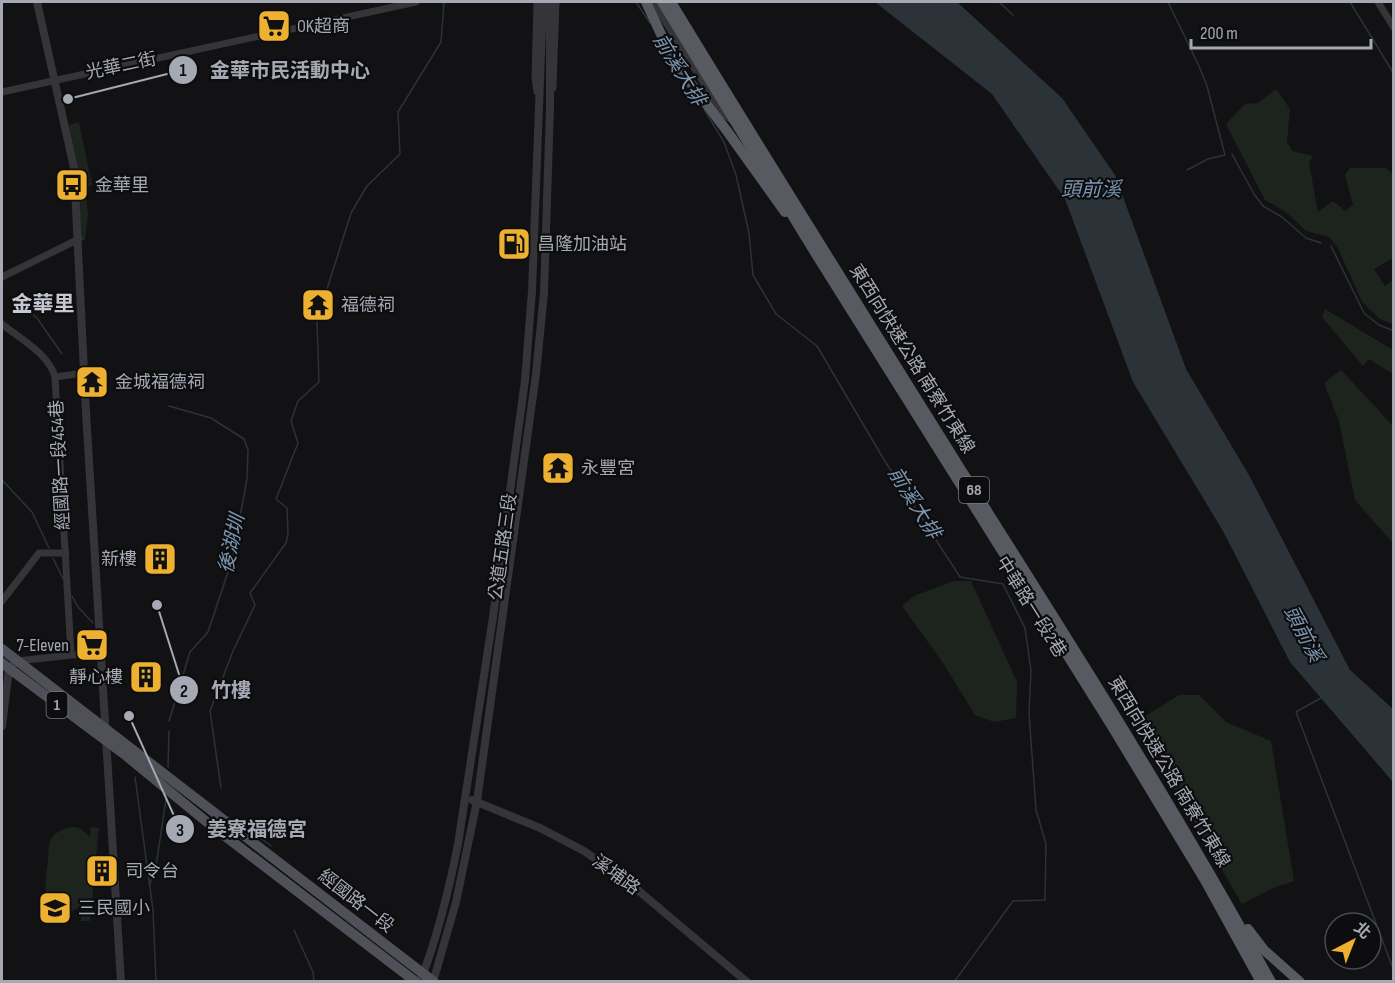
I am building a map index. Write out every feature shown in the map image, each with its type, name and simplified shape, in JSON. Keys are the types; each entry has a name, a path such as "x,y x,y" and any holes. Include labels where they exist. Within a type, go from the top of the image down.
{"highway":[{"path":"646,2 673,60 785,212"},
{"name":"東西向快速公路 南寮竹東線","path":"662,2 814,251 1110,723 1206,882 1261,981"},
{"name":"東西向快速公路 南寮竹東線","path":"671,2 1131,739 1271,981"},
{"path":"1218,886 1264,950 1300,981"}],"main road":[{"name":"經國路一段","path":"2,649 9,664 208,823 420,979 433,981"},
{"name":"經國路一段","path":"9,664 104,726 420,979"}],"street":[{"path":"37,2 74,168 104,726 121,981"},
{"name":"光華二街","path":"2,93 416,2"},
{"name":"公道五路三段","path":"537,2 535,77 539,105"},
{"name":"公道五路三段","path":"420,979 439,932 466,798 509,507 525,380 532,291 543,2"},
{"name":"公道五路三段","path":"433,981 456,902 477,801 536,374 544,293 550,108 550,2"},
{"name":"公道五路三段","path":"550,108 554,80 556,2"},
{"name":"中華路一段2巷","path":"653,2 723,114 739,124 799,223 800,236"},
{"path":"1378,2 1394,28"},
{"path":"785,200 785,212"},
{"name":"中華路一段2巷","path":"785,212 1113,736 1201,882 1256,981"},
{"path":"535,220 546,221"},
{"path":"2,277 79,239"},
{"path":"2,324 46,359 53,368 55,377 84,373"},
{"name":"經國路一段454巷","path":"55,377 71,654"},
{"name":"經國路一段454巷","path":"2,601 39,553 66,553"},
{"path":"2,726 9,664 71,654 100,652"},
{"name":"溪埔路","path":"466,798 540,828 584,851 627,881 747,981"}],"shaded area":[{"path":"1276,89 1290,109 1287,142 1292,151 1313,156 1309,163 1318,212 1333,201 1345,211 1353,205 1345,175 1350,168 1386,168 1393,174 1393,258 1374,269 1385,286 1393,280 1393,324 1380,319 1362,302 1337,246 1329,237 1306,231 1286,212 1265,200 1226,124 1245,104 1258,103"},
{"path":"79,122 92,185 86,192 88,215 85,240 81,240 69,125"},
{"path":"1325,309 1393,350 1393,374 1369,359 1363,366 1322,317"},
{"path":"1341,370 1393,426 1394,540 1391,541 1355,500 1339,421 1324,383"},
{"path":"954,581 971,581 1017,682 1016,718 994,722 975,715 943,663 902,606 914,596"},
{"path":"1179,695 1199,695 1226,722 1271,741 1294,881 1273,888 1242,904 1136,722"},
{"path":"73,827 80,828 90,837 91,827 99,828 90,921 81,921 81,905 76,909 65,911 51,904 46,890 50,841 60,831"}],"water":[{"name":"頭前溪","path":"875,2 957,2 1062,98 1115,175 1186,369 1250,477 1350,670 1393,709 1393,782 1290,662 1223,531 1133,382 1065,199 992,94"}],"waterway":[{"path":"322,305 351,213 367,186 400,154 398,112 441,42 444,2"},
{"name":"前溪大排","path":"636,2 650,23"},
{"path":"999,2 1013,15"},
{"path":"1168,2 1207,86 1225,155 1208,159 1187,170"},
{"path":"1350,2 1394,74"},
{"name":"前溪大排","path":"704,109 724,142 736,175 749,233 753,275 776,314 817,346 883,458 960,577 1003,584 1025,628 1031,671 1029,713 1036,810 1046,844 1045,900 1013,901 954,982"},
{"path":"1232,154 1263,206 1282,217 1306,238 1321,243"},
{"path":"1331,246 1364,313 1379,325 1394,331"},
{"name":"後湖圳","path":"23,306 37,318 62,354"},
{"path":"221,788 210,711 233,651 255,605 250,593 286,543 287,508 276,499 298,443 291,421 298,401 319,382 317,320 319,315"},
{"name":"後湖圳","path":"169,406 211,418 244,439 248,450 247,479 232,560 208,632 190,652 169,721"},
{"path":"2,480 32,512 49,548"},
{"path":"53,558 63,579"},
{"path":"72,596 78,607 93,623"},
{"path":"1321,698 1296,712 1394,971"},
{"name":"後湖圳","path":"168,767 169,731"},
{"name":"後湖圳","path":"135,777 153,910 156,982"},
{"name":"後湖圳","path":"150,884 156,866 166,799"},
{"path":"248,828 271,846"},
{"path":"294,930 313,972 314,982"}],"place":[{"name":"OK超商","path":"274,26"},
{"name":"金華市民活動中心","path":"68,99"},
{"name":"金華里","path":"72,185"},
{"name":"昌隆加油站","path":"514,244"},
{"name":"福德祠","path":"318,305"},
{"name":"金城福德祠","path":"92,382"},
{"name":"永豐宮","path":"558,468"},
{"name":"新樓","path":"160,559"},
{"name":"竹樓","path":"157,605"},
{"name":"7-Eleven","path":"92,645"},
{"name":"靜心樓","path":"146,677"},
{"name":"姜寮福德宮","path":"129,716"},
{"name":"司令台","path":"102,871"},
{"name":"三民國小","path":"55,908"}],"district":[{"name":"金華里","path":"43,304"}]}
